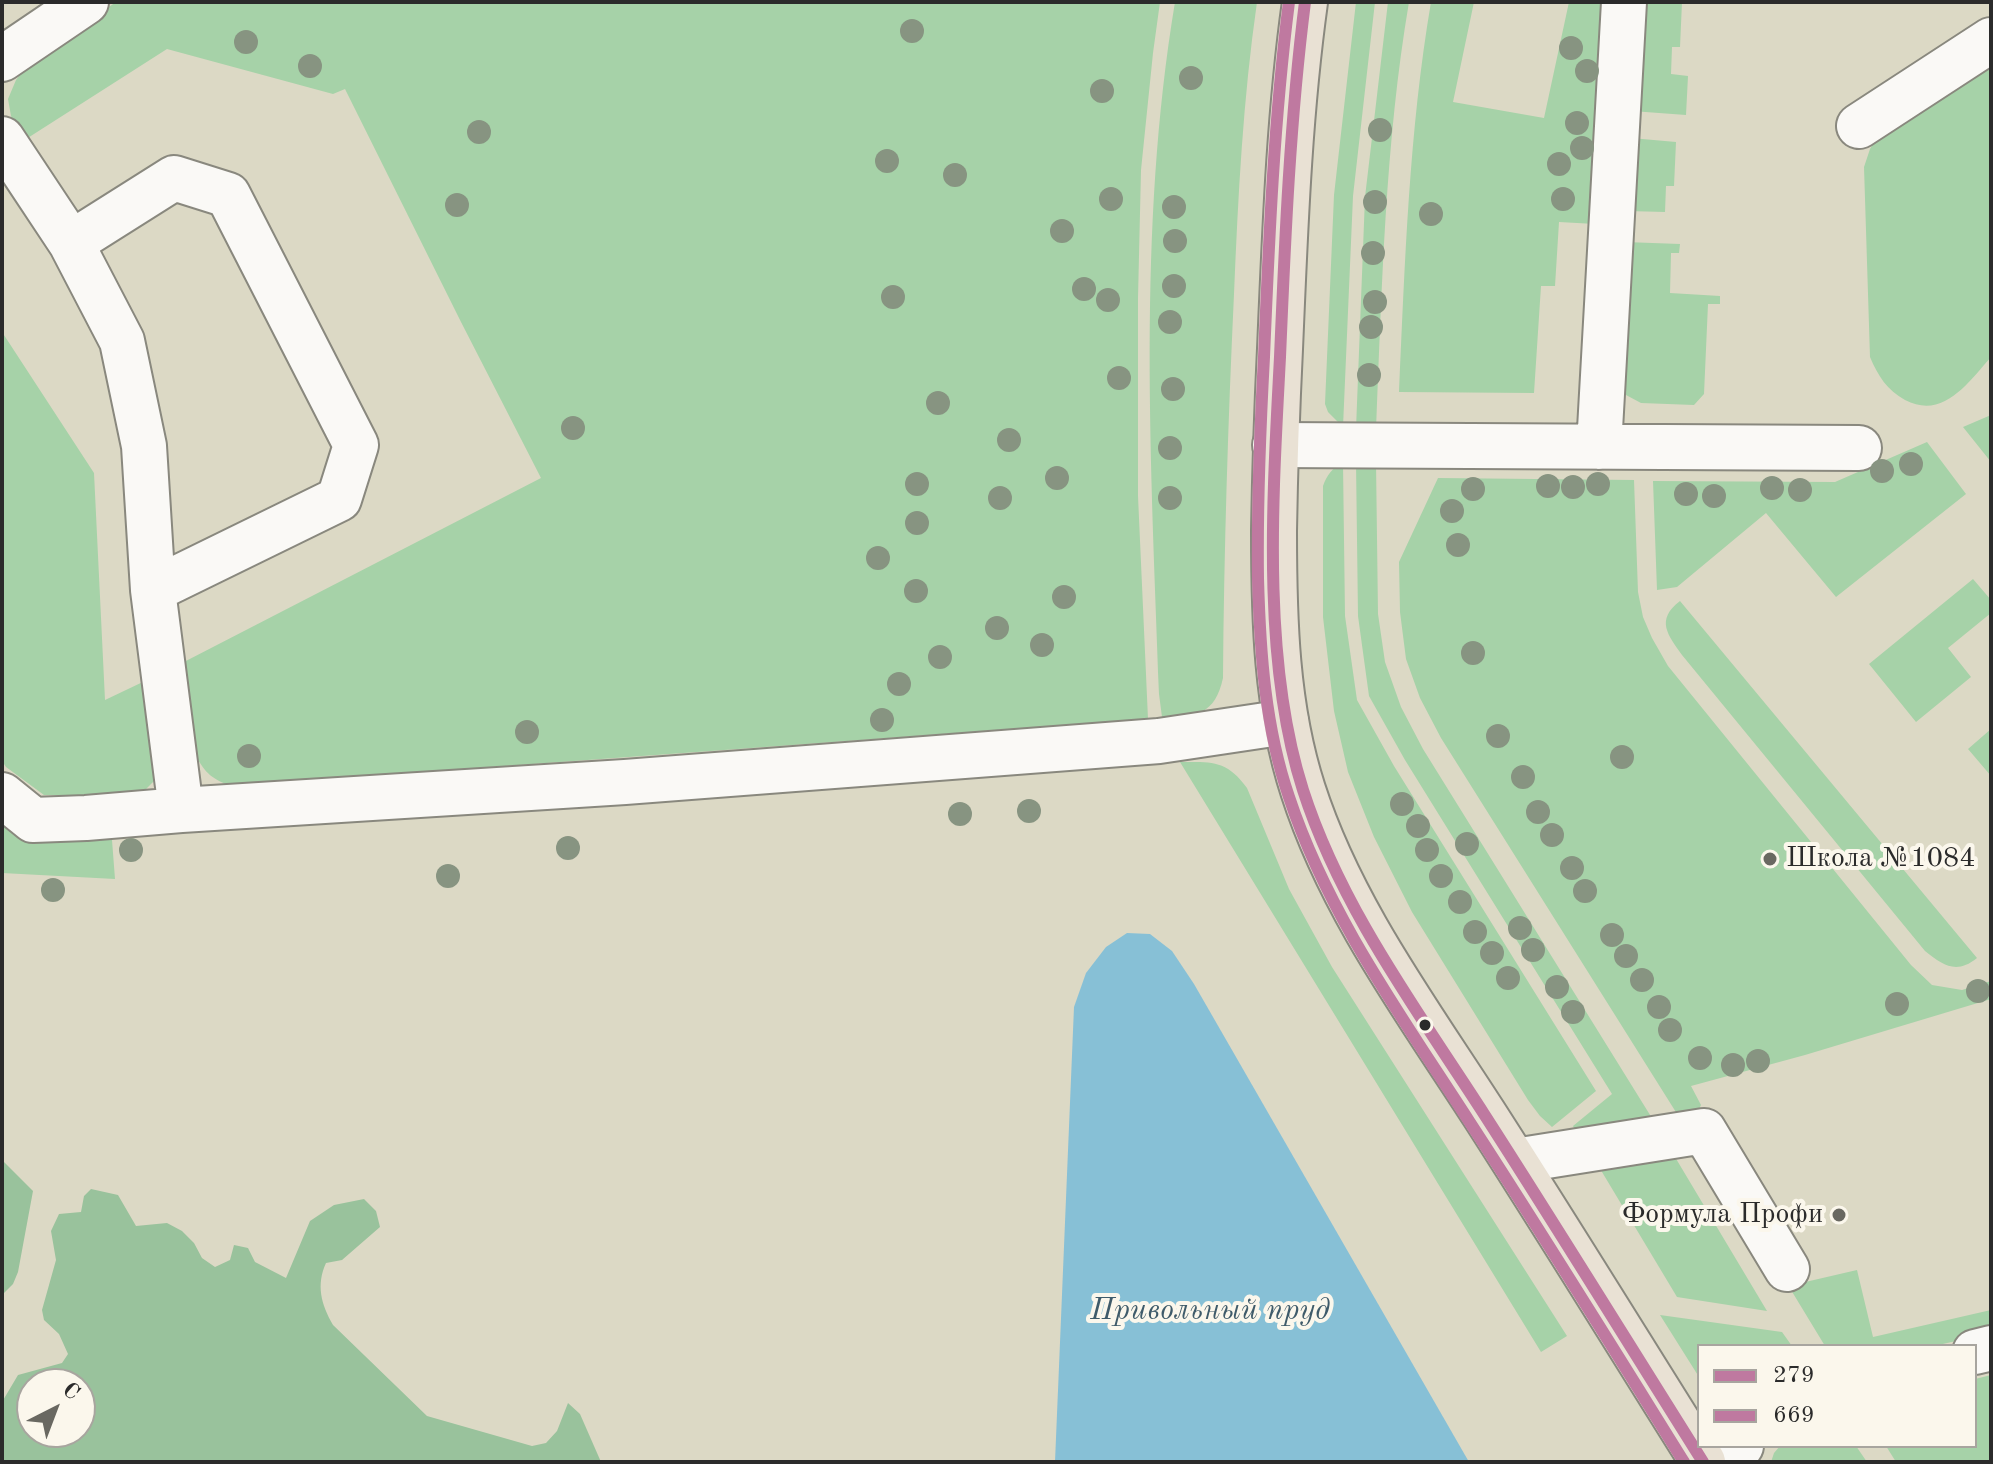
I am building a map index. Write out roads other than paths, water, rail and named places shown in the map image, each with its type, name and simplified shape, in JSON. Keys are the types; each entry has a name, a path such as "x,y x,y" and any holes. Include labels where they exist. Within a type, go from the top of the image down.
{"main road":[{"path":"1305,2 1294,91 1275,445 1274,613 1286,722 1303,790 1332,864 1372,940 1515,1161 1703,1462"}],"street":[{"path":"1599,447 1624,2"},
{"path":"2,59 78,4"},
{"path":"1859,126 1991,40"},
{"path":"2,139 71,243 122,341 144,446 153,590 181,810"},
{"path":"71,243 174,178 228,195 356,445 339,499 153,590"},
{"path":"1275,445 1859,448"},
{"path":"2,795 33,820 86,818 625,782 1159,741 1286,722"},
{"path":"1515,1161 1704,1131 1787,1269"},
{"path":"1712,1462 1737,1448"}],"water":[{"name":"Привольный пруд","path":"1127,933 1150,934 1172,951 1194,984 1469,1462 1055,1462 1074,1007 1086,973 1106,947"}],"place":[{"name":"Школа №1084","path":"1770,859"},
{"name":"Формула Профи","path":"1839,1215"}]}
